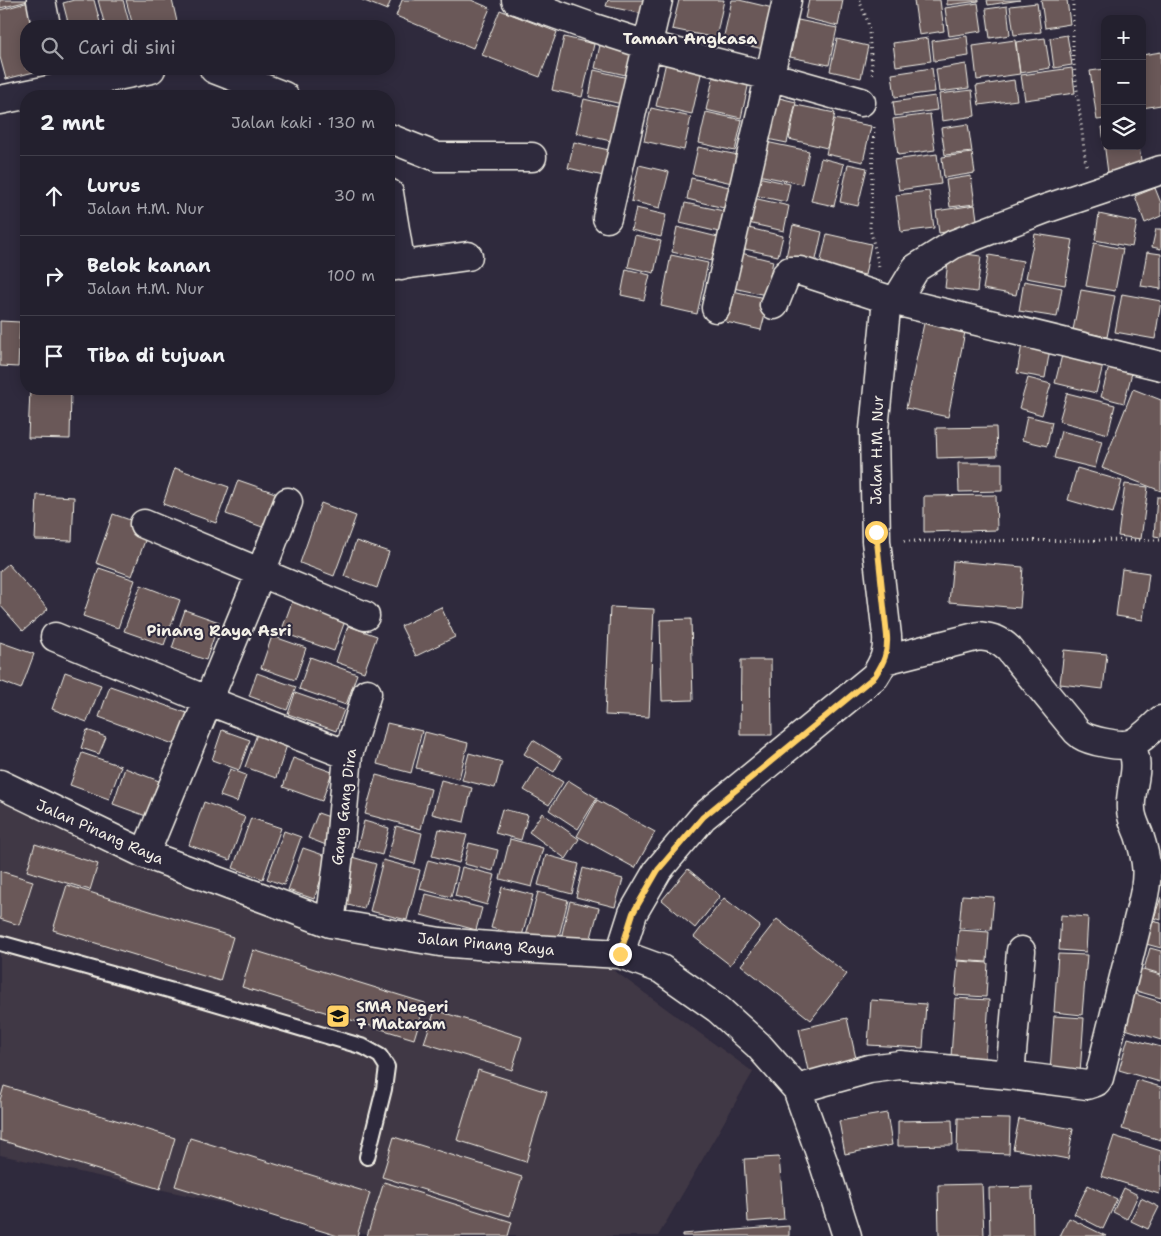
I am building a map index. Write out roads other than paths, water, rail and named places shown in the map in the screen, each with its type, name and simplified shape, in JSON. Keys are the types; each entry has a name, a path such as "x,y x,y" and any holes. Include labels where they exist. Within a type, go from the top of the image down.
{"street":[{"path":"41,0 45,20"},
{"path":"516,0 592,28 647,45 870,101"},
{"path":"607,218 658,0"},
{"path":"716,308 787,0"},
{"path":"25,90 56,78 88,75"},
{"path":"230,75 268,90"},
{"path":"0,100 20,92"},
{"path":"395,140 437,157 532,157"},
{"path":"892,300 916,268 954,244 1045,209 1161,170"},
{"path":"395,267 468,256"},
{"path":"774,305 786,275 790,271 800,271 892,300 1161,366"},
{"name":"Jalan H.M. Nur","path":"885,660 888,648 876,541 874,429 892,300"},
{"path":"145,854 209,701 288,502"},
{"path":"144,524 365,616"},
{"path":"620,954 633,913 658,870 703,817 875,676 885,660 979,636 992,638 1000,641 1009,649 1080,735 1106,743 1130,744 1161,720"},
{"path":"56,638 209,701 348,755"},
{"name":"Gang Gang Dira","path":"330,923 339,854 348,755 367,693"},
{"path":"797,1090 869,1069 900,1065 1010,1075 1087,1085 1096,1082 1099,1078 1147,880 1148,866 1146,857 1131,809 1136,768 1134,751 1130,744"},
{"name":"Jalan Pinang Raya","path":"0,784 145,854 330,923 440,942 620,954 661,969 718,1009 758,1044 797,1090 824,1164 847,1236"},
{"path":"1010,1075 1021,951"}],"lane":[{"path":"0,943 198,998 364,1047 380,1056 387,1067 384,1089 367,1157"}],"place":[{"name":"SMA Negeri 7 Mataram","path":"338,1016"}],"district":[{"name":"Taman Angkasa","path":"690,38"},
{"name":"Pinang Raya Asri","path":"219,630"}]}
